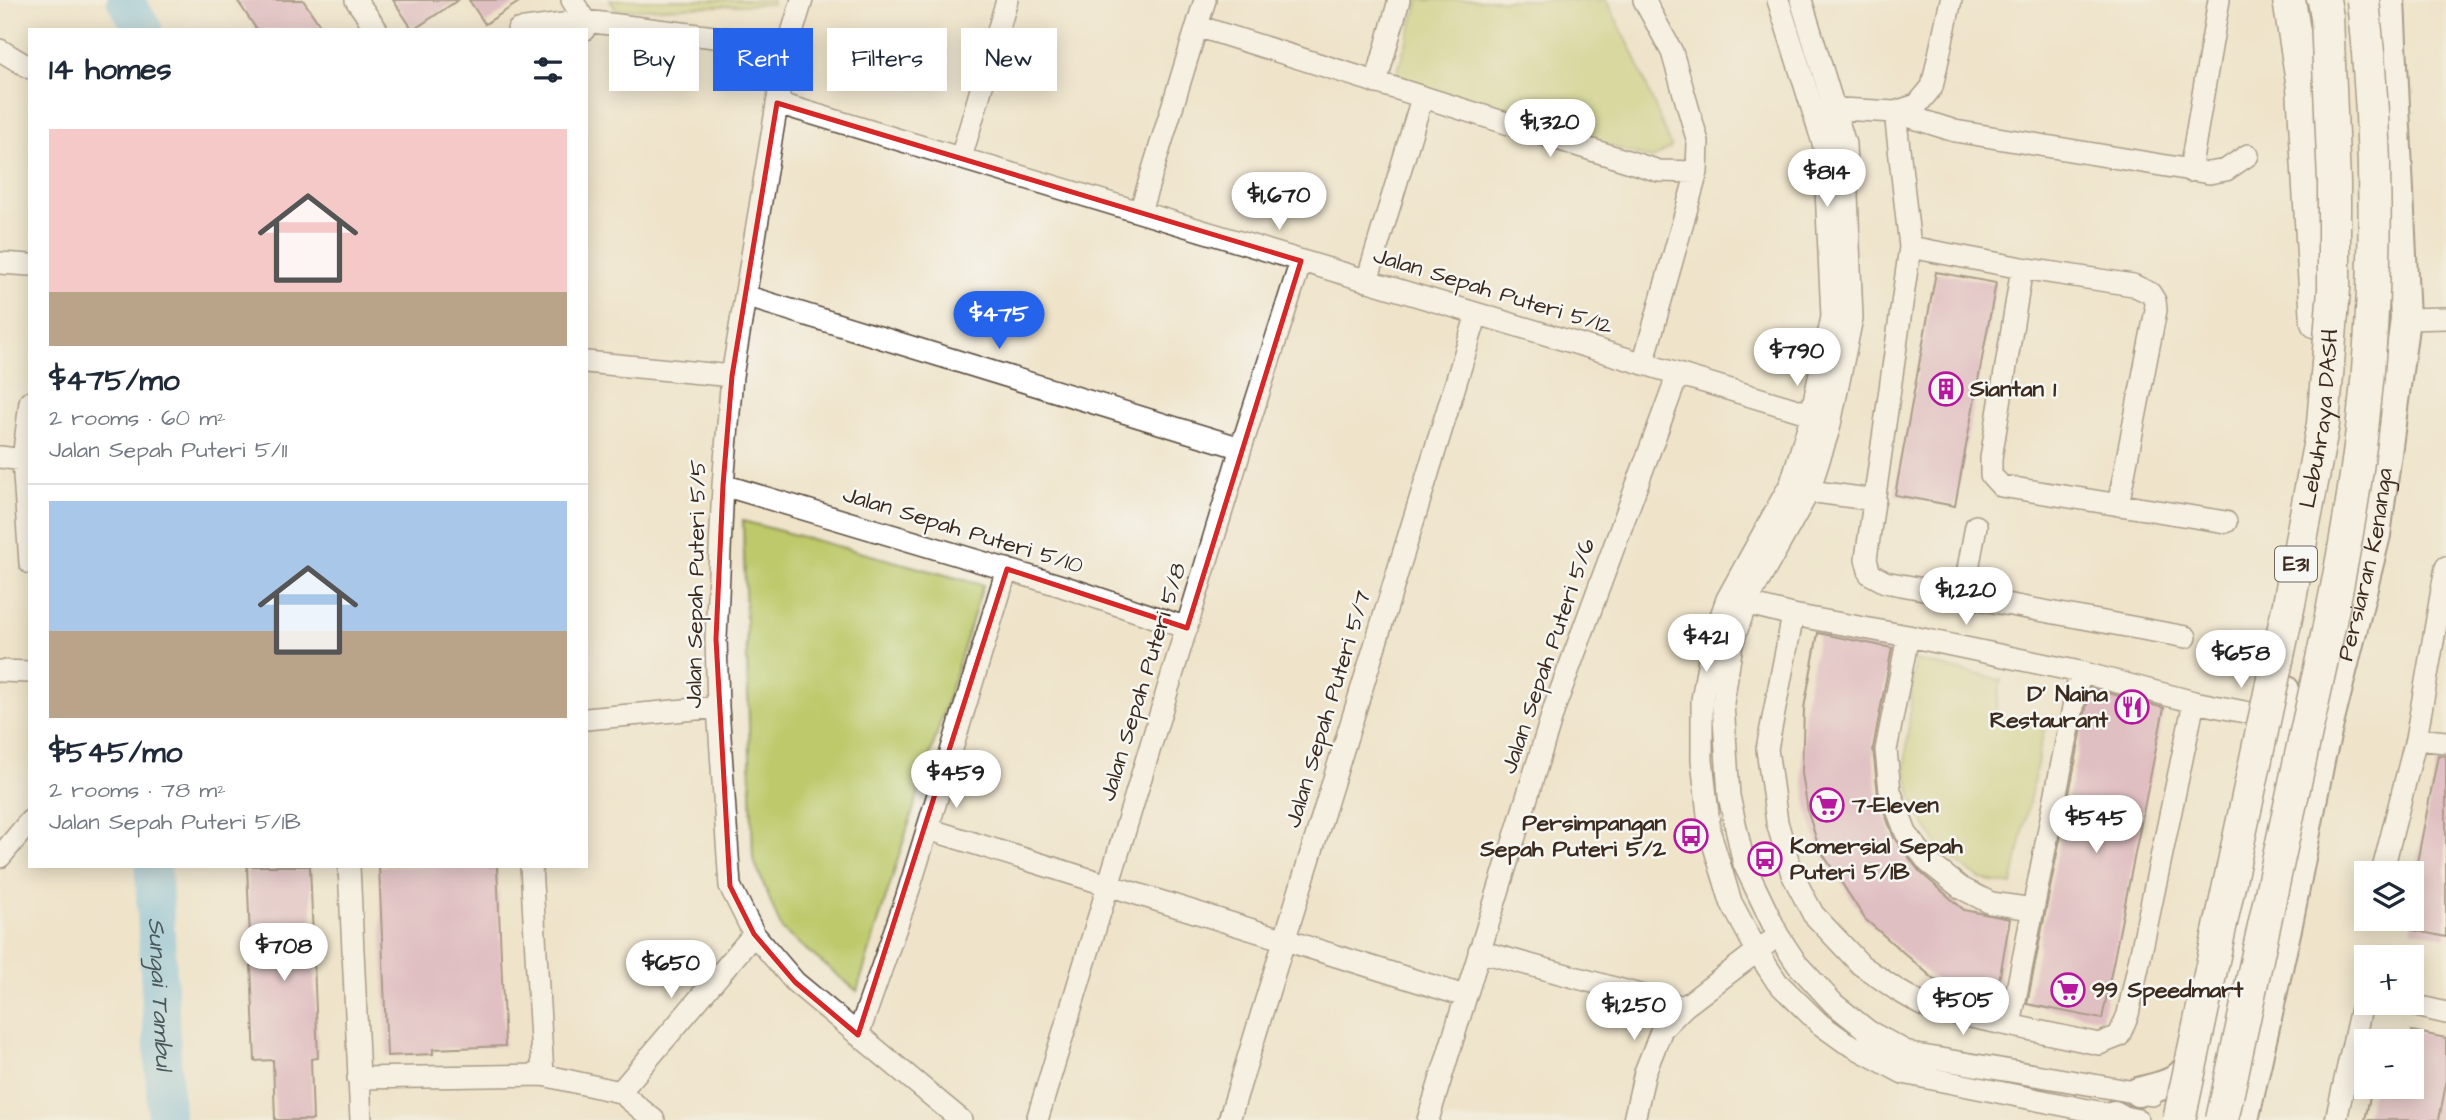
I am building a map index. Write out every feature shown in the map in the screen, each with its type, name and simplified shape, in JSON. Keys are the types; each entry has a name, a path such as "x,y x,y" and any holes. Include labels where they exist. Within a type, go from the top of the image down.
{"highway":[{"path":"2289,0 2303,88 2317,322"},
{"name":"Lebuhraya DASH","path":"2206,1117 2289,604 2323,424 2334,289 2334,222 2328,17 2322,0"},
{"name":"Lebuhraya DASH","path":"2206,1117 2343,564 2363,421 2374,282 2372,83 2363,0"}],"main road":[{"path":"2206,1117 2280,719 2311,503 2325,142 2322,0"},
{"name":"Persiaran Kenanga","path":"2244,1120 2288,924 2321,756 2376,536 2405,319 2390,0"},
{"path":"2206,1117 2235,1090 2290,842 2321,756"},
{"path":"2138,1092 2174,1082 2183,1076 2194,1058 2235,954"}],"street":[{"path":"356,0 376,28"},
{"path":"572,0 584,26"},
{"name":"Jalan Sepah Puteri 5/5","path":"793,28 802,0"},
{"path":"961,158 1007,0"},
{"path":"1140,212 1205,0"},
{"path":"1376,83 1399,0"},
{"path":"1643,364 1697,172 1698,142 1672,52 1644,0"},
{"path":"1778,0 1824,146 1832,317 1821,417 1809,491 1712,641 1704,688 1702,760 1710,833 1731,902 1777,982 1820,1024 1845,1042 1903,1073 2125,1118"},
{"path":"1801,0 1845,144 1852,318 1821,417 1737,602 1723,703 1729,796 1744,864 1778,935 1797,964 1834,1004 1868,1031 1911,1054 2138,1092 2206,1117"},
{"path":"1895,113 1917,105 1931,87 1951,0"},
{"path":"2190,171 2220,0"},
{"path":"551,28 584,26 713,39"},
{"path":"1197,26 1659,171 1697,172"},
{"path":"0,50 28,67"},
{"name":"Jalan Sepah Puteri 5/5","path":"779,91 732,376 723,485 716,639 730,886 754,934 795,982 961,1120"},
{"path":"1367,281 1422,98"},
{"name":"Jalan Sepah Puteri 5/12","path":"777,103 1821,417"},
{"path":"1813,108 1895,113 1955,131 2190,171 2209,173 2226,170 2248,155"},
{"path":"1895,113 1910,247 1866,559 1870,574 1885,582 2186,637"},
{"path":"1910,247 2133,285 2150,293 2155,300 2156,310 2118,505"},
{"name":"Jalan Sepah Puteri 5/8","path":"1037,1120 1241,448 1301,261"},
{"path":"0,263 28,265"},
{"path":"2022,268 1991,458 1991,475 2001,486 2226,522"},
{"path":"745,296 1241,448"},
{"name":"Jalan Sepah Puteri 5/7","path":"1229,1120 1477,314"},
{"path":"2405,319 2446,318"},
{"path":"588,362 732,376"},
{"name":"Jalan Sepah Puteri 5/6","path":"1428,1120 1555,706 1678,374"},
{"path":"28,418 23,460 28,534"},
{"path":"0,457 23,460"},
{"name":"Jalan Sepah Puteri 5/10","path":"723,485 1007,569 1187,628"},
{"path":"1809,491 1875,500"},
{"path":"1963,596 1976,526"},
{"path":"2385,861 2439,647 2446,567"},
{"path":"858,1035 906,899 1007,569"},
{"path":"1737,602 2080,672 2194,702 2280,719"},
{"path":"1793,615 1767,749 1777,822 1792,874 1813,914 1861,965 1928,1008 2099,1044 2119,1036 2128,1014 2194,702"},
{"path":"1908,636 1886,750 1890,791 1906,833 1928,862 1961,888 1991,903 2033,909"},
{"path":"0,671 28,672"},
{"path":"2010,1025 2080,672"},
{"path":"588,719 718,707"},
{"path":"2416,739 2446,742"},
{"path":"0,856 28,824"},
{"path":"928,829 1465,996"},
{"path":"349,868 361,1120"},
{"path":"531,868 543,1075"},
{"path":"620,1093 754,934"},
{"path":"1634,1120 1645,1072 1662,1029 1684,1007 1778,935"},
{"path":"1479,951 1684,1007"},
{"path":"2424,1008 2446,1013"},
{"path":"2336,1120 2359,1015"},
{"path":"358,1078 543,1075 620,1093 654,1120"}],"highlighted area":[{"path":"777,103 1301,261 1187,628 1007,569 858,1035 795,982 754,934 730,886 716,639 723,485 732,376"}],"green space":[{"path":"610,0 773,0 772,4 616,10"},
{"path":"1419,0 1606,0 1634,54 1671,147 1652,159 1395,80"},
{"path":"743,521 983,585 857,991 782,930 753,858"},
{"path":"1915,660 2001,680 1995,715 2045,725 2012,885 1980,879 1941,850 1916,810 1905,767"}],"building":[{"path":"237,0 303,0 322,28 256,28"},
{"path":"393,0 458,0 416,28 412,28"},
{"path":"469,0 522,0 485,24"},
{"name":"Siantan 1","path":"1936,272 1996,283 1955,506 1895,495"},
{"path":"1818,633 1892,648 1873,748 1878,795 1894,838 1920,872 1964,910 2010,919 1997,992 1935,980 1865,919 1819,848 1808,812 1802,773 1804,708"},
{"path":"2090,688 2164,708 2102,1019 2027,1004"},
{"path":"2438,755 2446,756 2446,937 2417,931 2424,931 2424,861 2417,861"},
{"path":"247,868 310,868 318,1058 311,1059 313,1120 275,1120 273,1060 255,1061"},
{"path":"379,868 497,868 505,1046 433,1049 433,1054 387,1056"},
{"path":"2424,1033 2446,1038 2446,1084 2439,1120 2365,1120 2369,1099 2424,1099"}],"waterway":[{"name":"Sungai Tambul","path":"125,0 143,28"},
{"name":"Sungai Tambul","path":"153,868 166,1120"}],"place":[{"name":"Siantan 1","path":"1946,389"},
{"name":"D' Naina Restaurant","path":"2132,707"},
{"name":"7-Eleven","path":"1827,805"},
{"name":"Persimpangan Sepah Puteri 5/2","path":"1691,836"},
{"name":"Komersial Sepah Puteri 5/1B","path":"1765,859"},
{"name":"99 Speedmart","path":"2068,990"}]}
